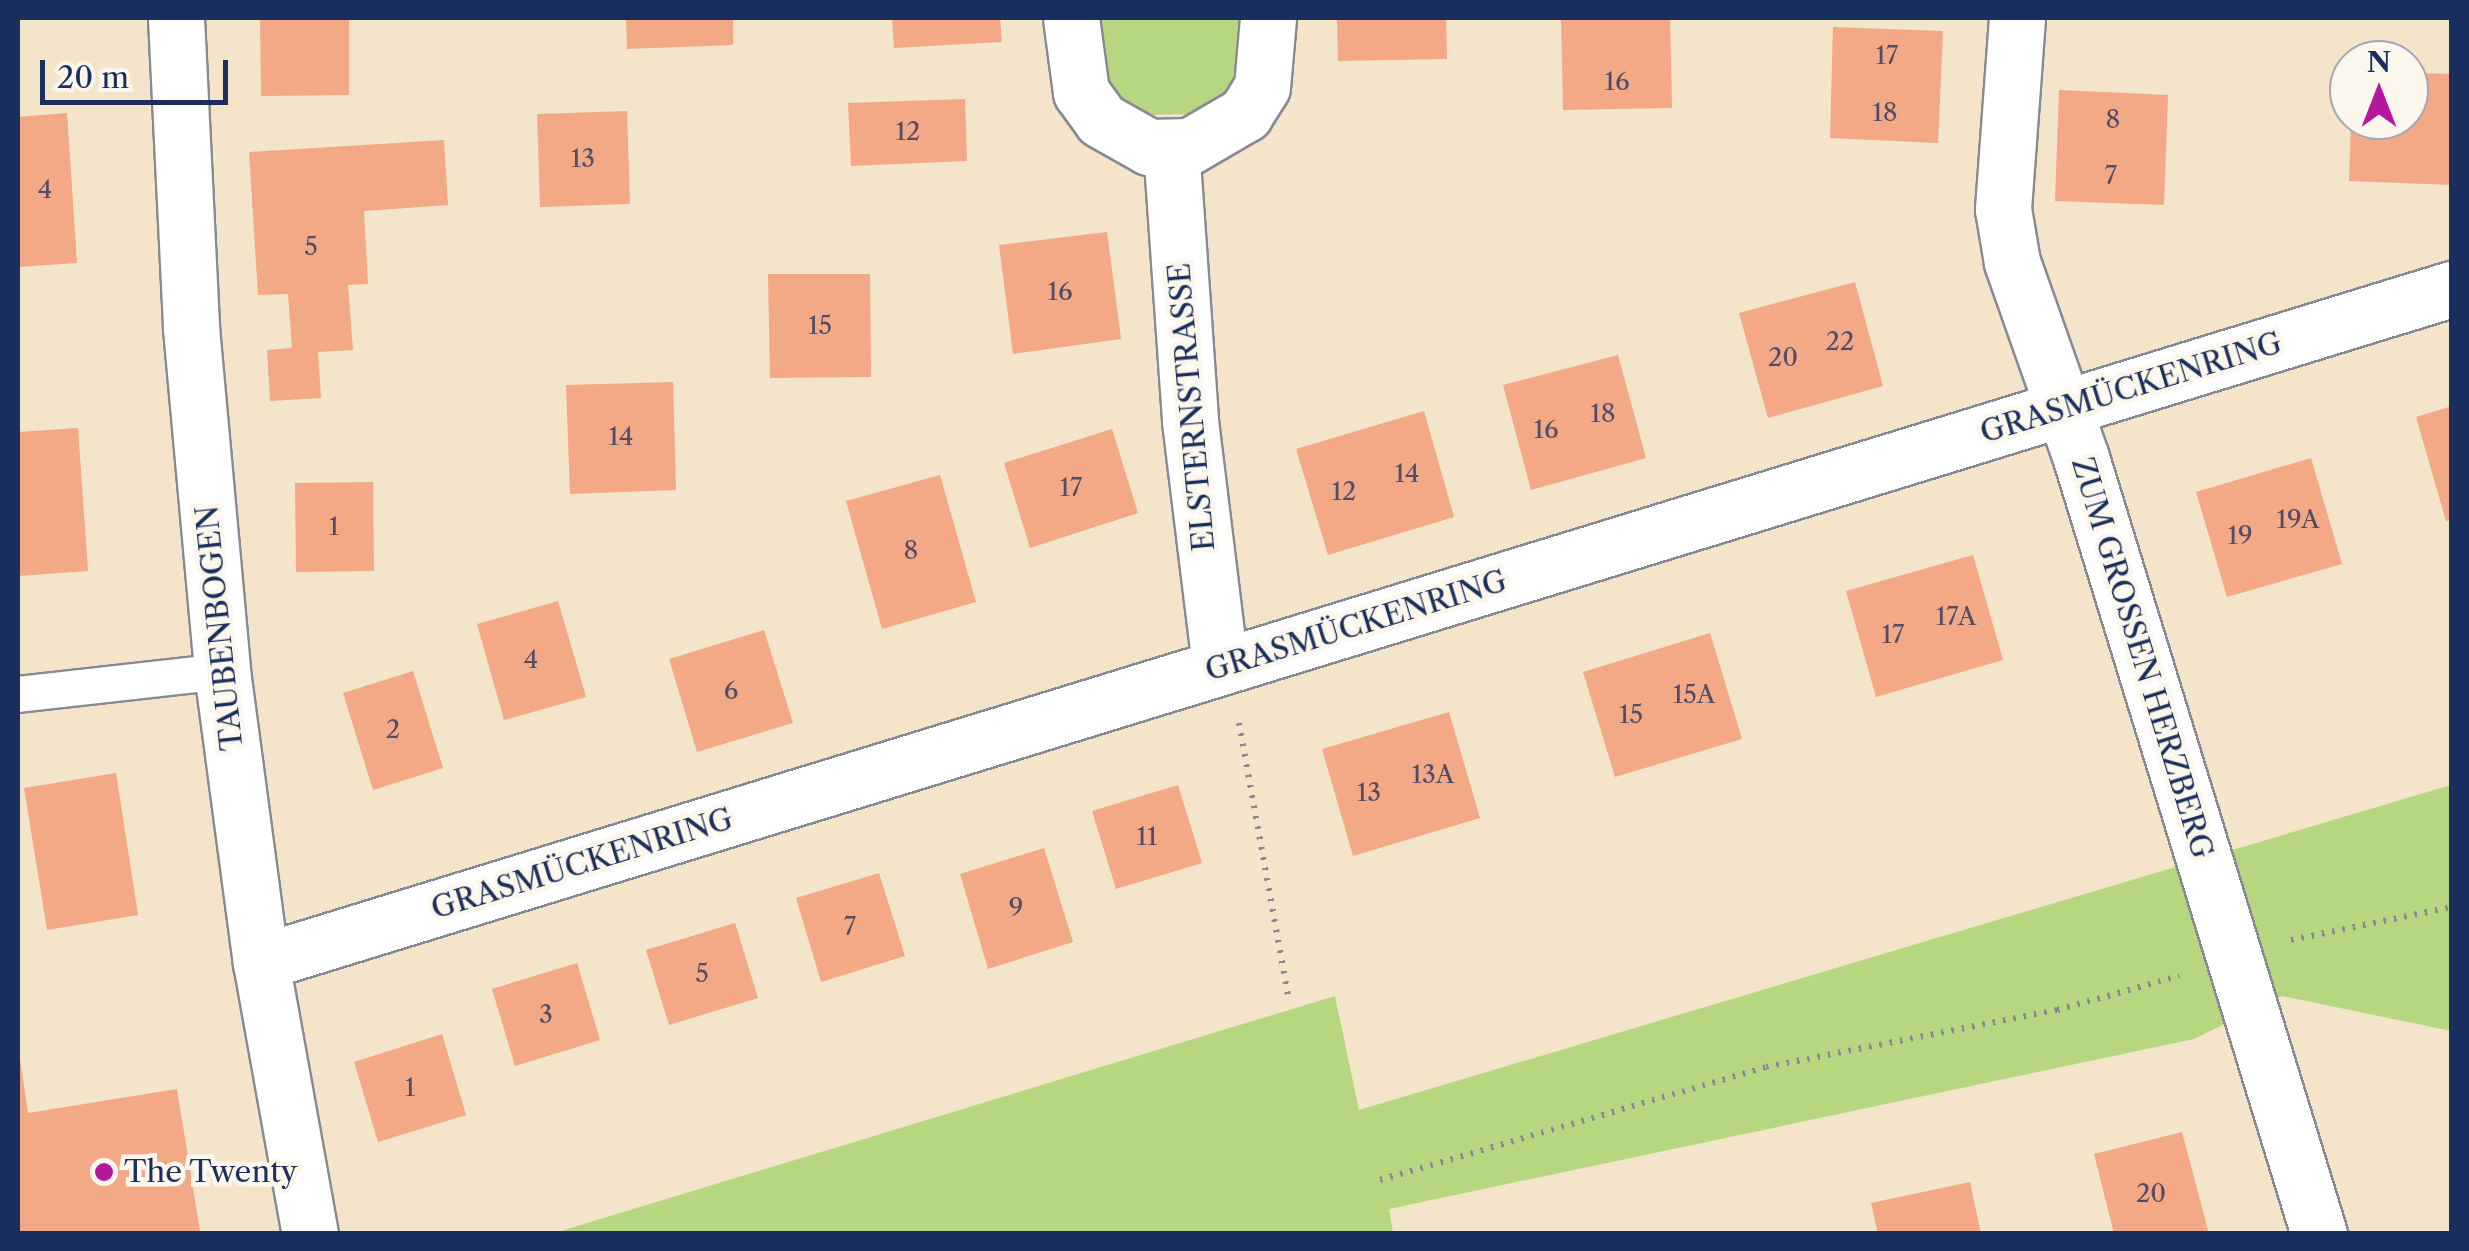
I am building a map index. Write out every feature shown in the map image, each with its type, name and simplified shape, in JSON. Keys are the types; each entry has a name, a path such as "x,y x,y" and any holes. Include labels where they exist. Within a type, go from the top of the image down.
{"street":[{"name":"TAUBENBOGEN","path":"176,18 191,328 222,670 261,962 310,1234"},
{"path":"1071,18 1081,92 1101,120 1149,147 1171,147 1220,134 1245,114 1262,87 1268,18"},
{"name":"ZUM GROSSEN HERZBERG","path":"2017,18 2004,208 2012,262 2064,409 2319,1234"},
{"name":"ELSTERNSTRASSE","path":"1171,147 1190,421 1220,668"},
{"name":"GRASMÜCKENRING","path":"261,962 2452,289"}],"lane":[{"path":"18,694 222,670"}],"path":[{"path":"1238,718 1289,1002"},
{"path":"1380,1180 1766,1067 2057,1010 2316,932 2452,907"}],"green space":[{"path":"1094,18 1250,18 1245,71 1227,97 1202,114 1147,115 1123,104 1101,80"},
{"path":"2451,785 2451,1031 2282,996 2194,1039 1389,1209 1393,1233 551,1234 1335,996 1359,1110"}],"building":[{"path":"260,18 349,18 349,95 261,96"},
{"path":"626,18 733,18 733,45 627,49"},
{"path":"892,18 1000,18 1002,42 894,48"},
{"path":"1337,18 1446,18 1447,59 1338,61"},
{"path":"1561,18 1670,18 1672,108 1563,110"},
{"path":"1833,27 1943,31 1938,143 1830,138"},
{"path":"2429,73 2452,74 2452,185 2349,181 2350,140 2429,140"},
{"path":"2059,90 2168,95 2164,205 2055,201"},
{"path":"965,99 967,161 851,166 848,103"},
{"path":"627,111 630,204 540,207 537,114"},
{"path":"67,113 77,263 18,267 18,117"},
{"path":"444,140 448,205 364,211 368,284 348,285 353,350 318,352 321,398 270,401 267,350 292,348 288,294 258,295 249,152"},
{"path":"1107,232 1121,339 1013,354 999,245"},
{"path":"768,274 870,274 871,377 770,378"},
{"path":"1855,282 1883,386 1768,418 1739,313"},
{"path":"1618,355 1646,458 1531,490 1503,385"},
{"path":"673,382 676,490 570,494 566,385"},
{"path":"2452,406 2452,520 2446,521 2416,417"},
{"path":"1424,411 1454,517 1328,555 1296,449"},
{"path":"78,428 88,571 18,576 18,432"},
{"path":"1112,429 1138,513 1030,548 1004,463"},
{"path":"2311,458 2342,564 2227,597 2196,492"},
{"path":"940,475 976,602 882,629 846,501"},
{"path":"373,482 374,571 296,572 295,483"},
{"path":"1973,555 2003,660 1876,697 1846,591"},
{"path":"558,601 586,697 504,720 477,624"},
{"path":"764,630 793,723 697,752 669,659"},
{"path":"1710,633 1742,739 1615,777 1583,672"},
{"path":"413,671 443,768 373,790 343,693"},
{"path":"1449,712 1480,818 1353,856 1322,749"},
{"path":"116,773 138,915 47,930 24,788"},
{"path":"1178,785 1202,863 1116,889 1092,811"},
{"path":"1044,848 1073,942 988,969 960,874"},
{"path":"879,873 905,956 821,982 796,898"},
{"path":"735,923 758,998 669,1025 646,950"},
{"path":"577,963 600,1040 515,1066 492,989"},
{"path":"442,1034 466,1115 378,1142 354,1062"},
{"name":"The Twenty","path":"20,1059 28,1113 177,1089 200,1231 18,1234"},
{"path":"2182,1132 2209,1234 2114,1234 2094,1154"},
{"path":"1970,1182 1981,1234 1878,1234 1871,1203"}],"place":[{"name":"The Twenty","path":"104,1172"}]}
